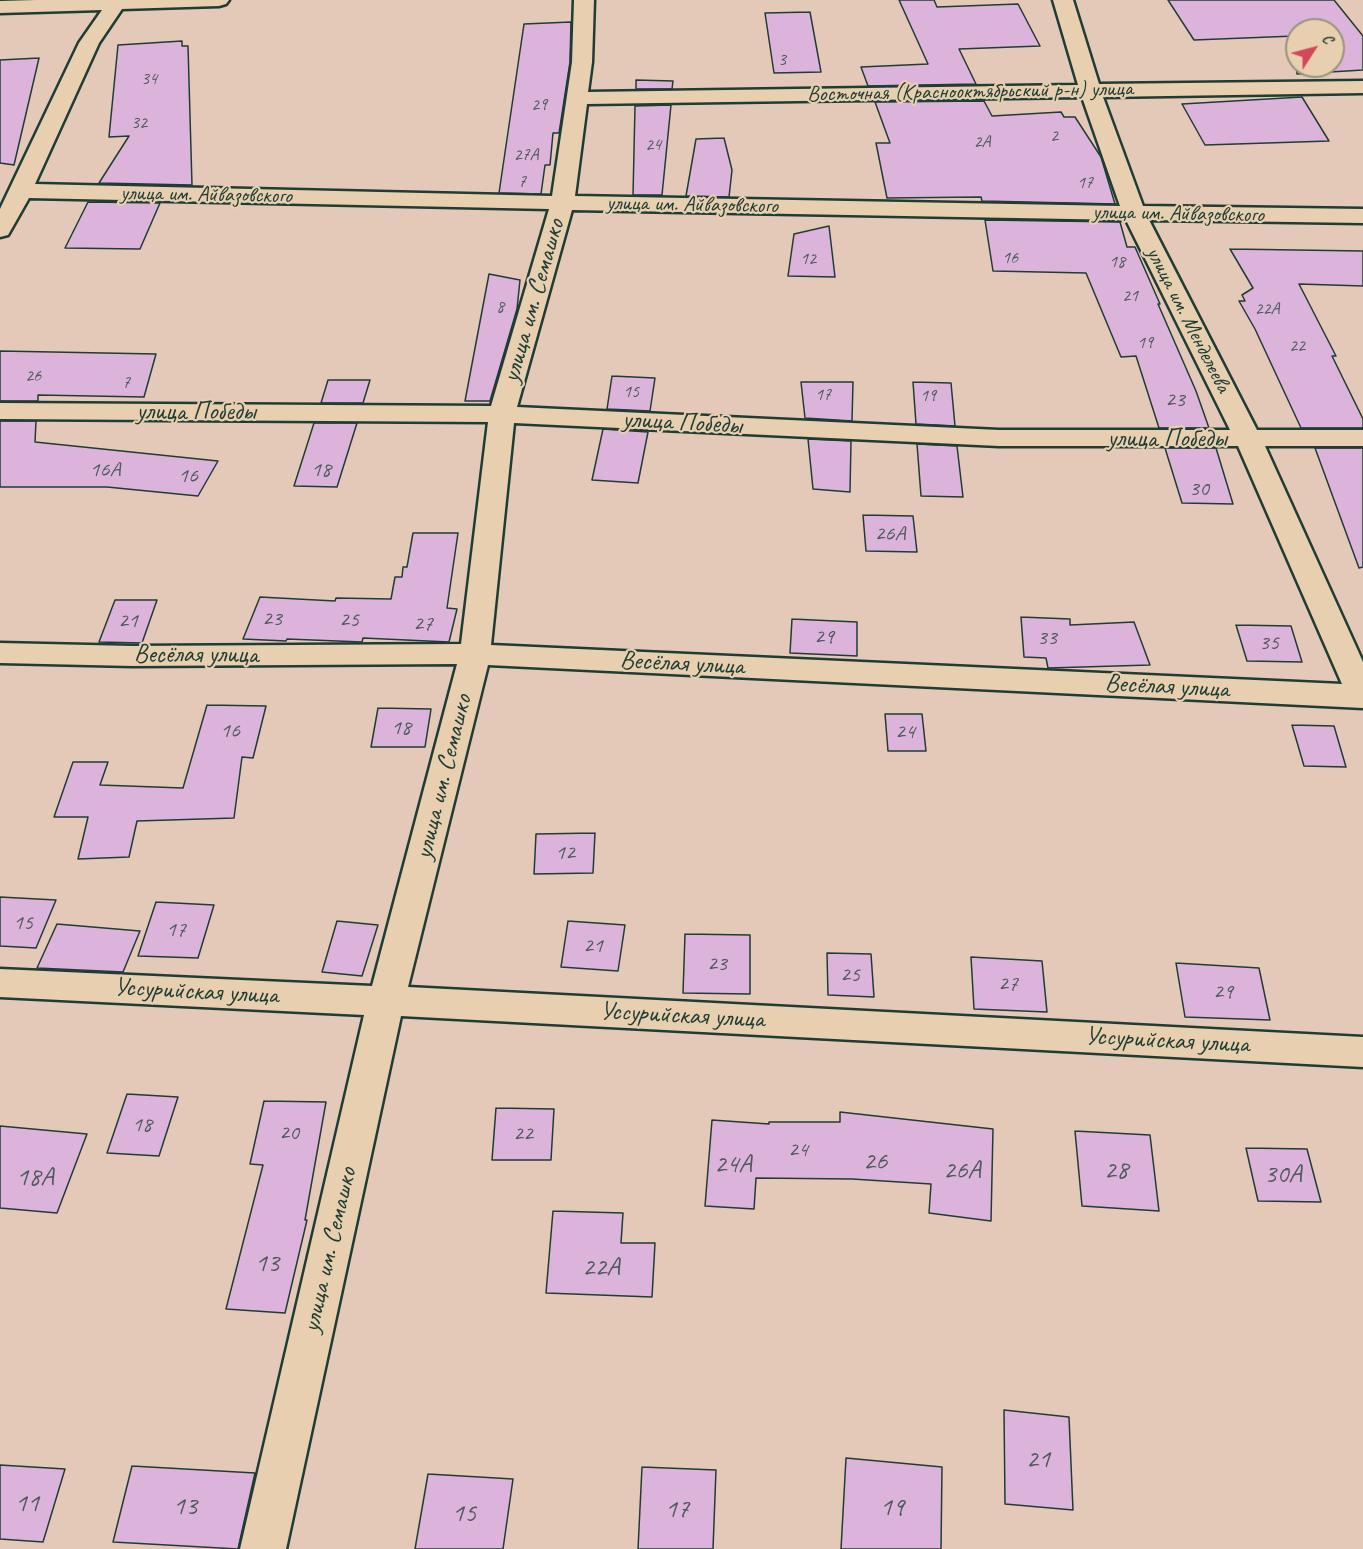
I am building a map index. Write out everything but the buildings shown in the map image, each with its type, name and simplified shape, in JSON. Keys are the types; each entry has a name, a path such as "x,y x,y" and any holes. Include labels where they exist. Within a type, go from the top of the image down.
{"street":[{"path":"0,8 219,0"},
{"name":"улица им. Семашко","path":"263,1549 386,1001 476,654 502,414 563,201 578,98 584,0"},
{"name":"улица им. Менделеева","path":"1063,0 1090,90 1134,213 1248,439 1363,697"},
{"path":"0,230 21,191 89,44 116,5"},
{"name":"Восточная (Краснооктябрьский р-н) улица","path":"578,98 1363,87"},
{"name":"улица им. Айвазовского","path":"21,191 1363,216"},
{"name":"улица Победы","path":"0,411 502,414 999,438 1363,438"},
{"name":"Весёлая улица","path":"0,652 133,656 476,654 1363,697"},
{"name":"Уссурийская улица","path":"0,983 1363,1052"}]}
